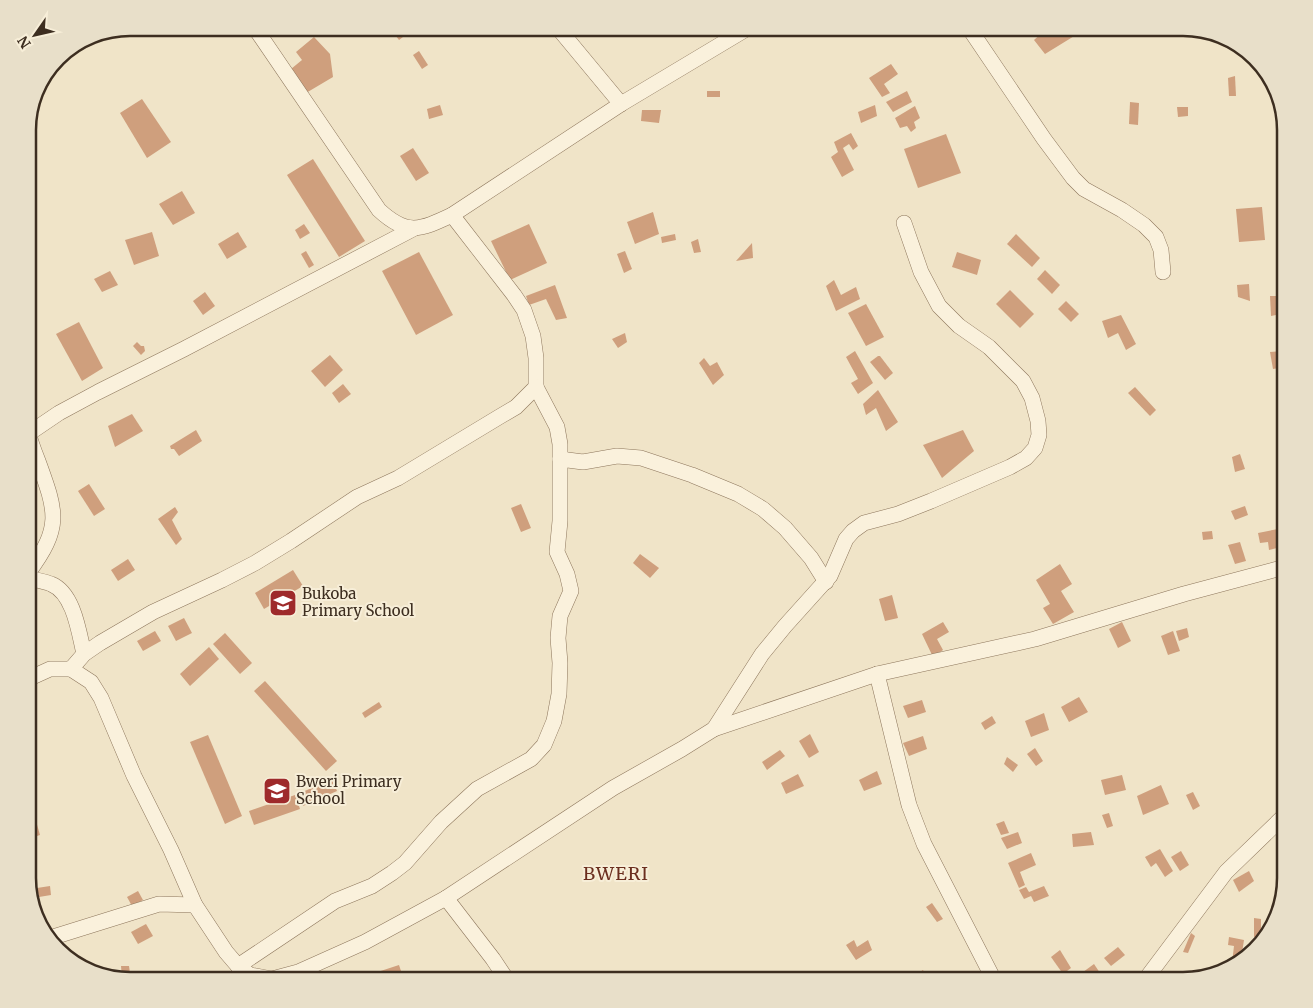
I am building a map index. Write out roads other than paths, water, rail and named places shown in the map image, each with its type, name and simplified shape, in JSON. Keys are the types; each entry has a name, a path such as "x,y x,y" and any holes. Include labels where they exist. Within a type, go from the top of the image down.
{"street":[{"path":"260,36 379,210 392,222 413,229"},
{"path":"565,36 621,104"},
{"path":"36,428 98,392 184,350 413,229 452,215 621,104 735,36"},
{"path":"974,36 1039,132 1073,178 1084,189 1122,210 1144,225 1156,237 1161,250 1163,272"},
{"path":"238,966 335,901 372,886 405,863 441,822 477,789 531,759 544,744 554,721 559,694 560,663 558,638 560,616 571,591 567,574 557,552 560,521 560,444 557,428 536,387 536,358 533,336 524,310 452,215"},
{"path":"714,729 762,654 790,620 826,582 846,539 864,523 898,514 930,502 1010,467 1026,458 1035,448 1039,435 1038,421 1032,398 1023,381 989,347 959,326 939,306 921,272 904,223"},
{"path":"71,669 84,654 100,643 153,612 222,580 291,542 357,497 398,478 516,407 536,387"},
{"path":"36,454 50,492 54,517 50,538 36,563"},
{"path":"560,459 583,462 617,456 641,458 692,475 738,494 763,509 785,528 811,558 826,582"},
{"path":"298,972 365,942 446,898 613,788 714,729 877,674 1035,639 1184,594 1277,569"},
{"path":"36,580 52,584 66,595 74,614 84,654"},
{"path":"36,675 50,669 71,669 91,682 101,698 134,776 171,850 195,905 226,952 246,972"},
{"path":"877,674 908,804 924,844 990,972"},
{"path":"1151,972 1226,872 1277,824"},
{"path":"446,898 502,972"},
{"path":"57,936 159,904 195,905"}],"place":[{"name":"Bukoba Primary School","path":"283,603"},
{"name":"Bweri Primary School","path":"277,791"}],"district":[{"name":"BWERI","path":"616,874"}]}
